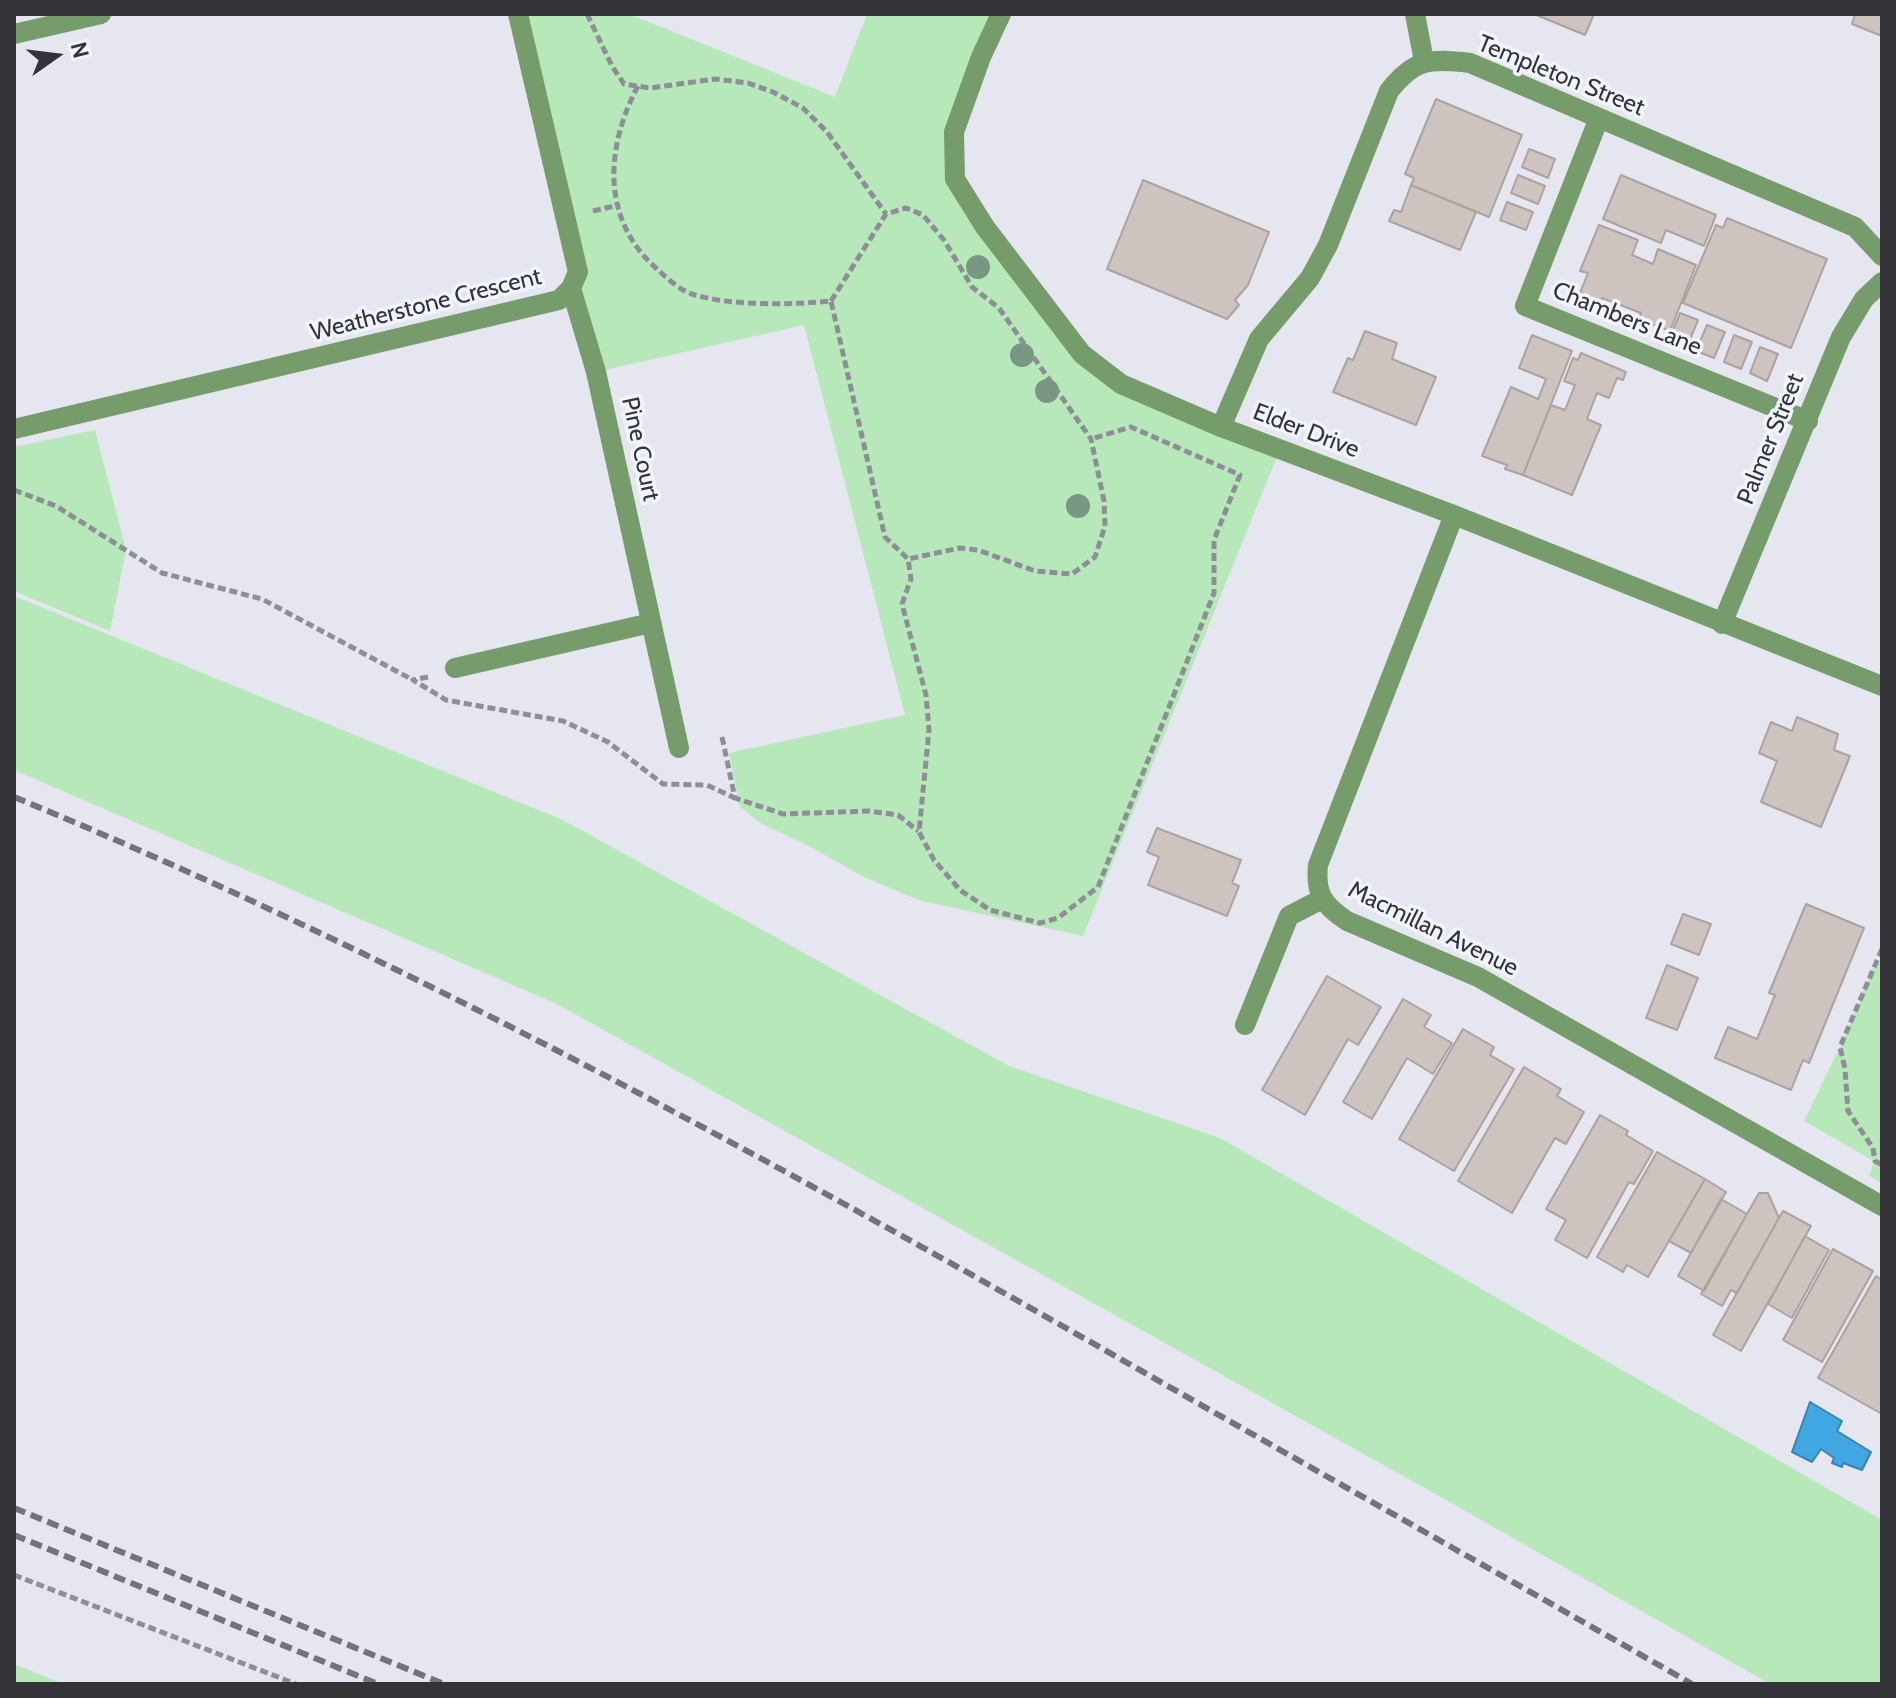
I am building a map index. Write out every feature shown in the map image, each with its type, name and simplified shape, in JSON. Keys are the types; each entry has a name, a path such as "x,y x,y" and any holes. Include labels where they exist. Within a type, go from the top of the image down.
{"street":[{"path":"14,34 101,14"},
{"name":"Weatherstone Crescent","path":"14,429 559,300 571,288 578,272 518,14"},
{"name":"Elder Drive","path":"1001,14 981,57 954,132 955,179 985,227 1082,354 1121,384 1221,427 1454,515 1882,686"},
{"path":"1221,427 1259,339 1310,278 1328,245 1389,91 1404,72 1424,61 1415,14"},
{"name":"Templeton Street","path":"1424,61 1470,63 1855,227 1882,256"},
{"name":"Chambers Lane","path":"1599,118 1525,306 1808,421"},
{"name":"Palmer Street","path":"1722,624 1841,337 1864,299 1882,282"},
{"name":"Pine Court","path":"571,288 596,372 679,748"},
{"name":"Macmillan Avenue","path":"1454,515 1318,865 1316,883 1322,899 1332,911 1347,921 1478,977 1882,1206"},
{"path":"448,671 651,623"},
{"path":"1245,1025 1289,916 1322,899"}],"path":[{"path":"587,14 624,84 650,88 715,79 748,83 803,108 847,156 886,214"},
{"path":"638,86 629,103 614,153 612,181 628,237 644,258 688,293 722,301 831,301"},
{"path":"587,212 619,205"},
{"path":"908,559 960,548 978,550 1035,571 1072,574 1095,557 1105,526 1104,501 1091,439 999,308 972,287 944,240 923,215 906,208 886,214 831,301 885,537 908,559 911,579 902,604 926,695 929,730 919,832"},
{"path":"14,490 56,506 162,573 262,599 446,700 563,721 608,742 663,784 707,785 783,814 869,811 898,815 919,832 934,860 960,890 990,910 1040,923 1058,918 1098,887 1214,593 1214,540 1240,475 1131,427 1091,439"},
{"path":"413,680 448,671"},
{"path":"722,737 735,798"},
{"path":"1882,949 1840,1047 1848,1111 1873,1148 1875,1161 1882,1165"},
{"path":"14,1575 296,1684"}],"green space":[{"path":"518,14 629,14 835,97 867,14 1001,14 954,132 955,179 985,227 1121,384 1280,449 1083,936 918,900 862,876 762,824 740,807 729,753 905,715 804,325 596,372"},
{"path":"95,430 126,550 110,631 14,591 14,447"},
{"path":"14,596 563,820 1009,1066 1220,1138 1882,1520 1882,1684 1770,1684 557,1004 14,770"},
{"path":"1882,963 1882,1183 1869,1176 1874,1161 1804,1121 1875,964"},
{"path":"14,1664 63,1684 14,1684"}],"water":[{"path":"1810,1402 1842,1421 1837,1431 1871,1452 1862,1470 1843,1463 1842,1467 1832,1463 1834,1458 1821,1449 1812,1462 1792,1452"}],"building":[{"path":"1534,14 1594,14 1585,35"},
{"path":"1855,14 1882,14 1882,36 1852,24"},
{"path":"1436,99 1522,135 1489,217 1411,185 1414,178 1405,174"},
{"path":"1529,149 1555,159 1548,178 1522,167"},
{"path":"1518,175 1545,186 1538,204 1511,193"},
{"path":"1621,175 1716,215 1704,246 1666,230 1661,243 1603,219"},
{"path":"1143,180 1269,232 1248,285 1235,300 1239,305 1227,319 1107,269"},
{"path":"1411,185 1476,212 1460,250 1389,221 1394,210 1401,212"},
{"path":"1507,202 1533,212 1526,230 1500,220"},
{"path":"1727,218 1827,259 1791,348 1683,303 1716,225 1723,228"},
{"path":"1599,225 1638,240 1632,255 1653,264 1658,249 1696,265 1670,331 1638,319 1641,313 1580,293 1588,273 1580,271"},
{"path":"1680,313 1698,320 1687,347 1669,340"},
{"path":"1707,325 1725,332 1714,358 1696,351"},
{"path":"1365,331 1397,343 1392,359 1436,377 1416,425 1333,392 1348,358 1353,360"},
{"path":"1532,335 1572,351 1523,475 1482,456 1511,387 1538,399 1546,379 1519,368"},
{"path":"1734,335 1752,342 1741,369 1724,362"},
{"path":"1760,347 1778,354 1767,381 1750,373"},
{"path":"1581,353 1626,372 1623,380 1617,378 1609,398 1597,393 1587,419 1601,425 1572,495 1523,475 1551,405 1565,410 1575,385 1564,381 1573,358 1578,360"},
{"path":"1797,717 1838,734 1834,750 1850,756 1821,827 1761,802 1777,761 1759,753 1771,722 1792,731"},
{"path":"1157,828 1241,860 1232,883 1239,886 1227,916 1148,885 1159,857 1147,852"},
{"path":"1806,904 1864,928 1809,1063 1803,1060 1791,1090 1715,1058 1728,1027 1757,1039 1775,995 1769,993"},
{"path":"1683,914 1711,924 1699,955 1671,944"},
{"path":"1667,965 1698,978 1677,1030 1646,1018"},
{"path":"1327,976 1381,1007 1358,1045 1348,1039 1305,1115 1262,1090"},
{"path":"1403,999 1431,1015 1424,1027 1452,1043 1433,1074 1407,1058 1372,1119 1343,1102"},
{"path":"1463,1029 1494,1047 1490,1055 1514,1069 1454,1171 1399,1139"},
{"path":"1524,1067 1561,1089 1557,1096 1584,1112 1566,1144 1555,1138 1512,1213 1458,1181"},
{"path":"1600,1115 1628,1131 1626,1135 1653,1151 1634,1184 1629,1182 1587,1258 1555,1240 1566,1220 1546,1209"},
{"path":"1657,1152 1705,1179 1648,1277 1627,1265 1623,1272 1597,1257"},
{"path":"1705,1179 1726,1192 1691,1253 1669,1241"},
{"path":"1759,1193 1768,1193 1779,1218 1737,1293 1731,1290 1722,1306 1701,1294"},
{"path":"1721,1199 1747,1214 1704,1291 1678,1276"},
{"path":"1783,1211 1811,1226 1741,1351 1713,1335"},
{"path":"1805,1236 1829,1250 1792,1318 1768,1304"},
{"path":"1833,1249 1873,1271 1822,1362 1783,1340"},
{"path":"1876,1276 1882,1280 1882,1414 1818,1378"}],"railway":[{"path":"14,797 293,920 431,987 702,1127 970,1274 1692,1684"},
{"path":"14,1508 444,1684"},
{"path":"14,1535 378,1684"}]}
